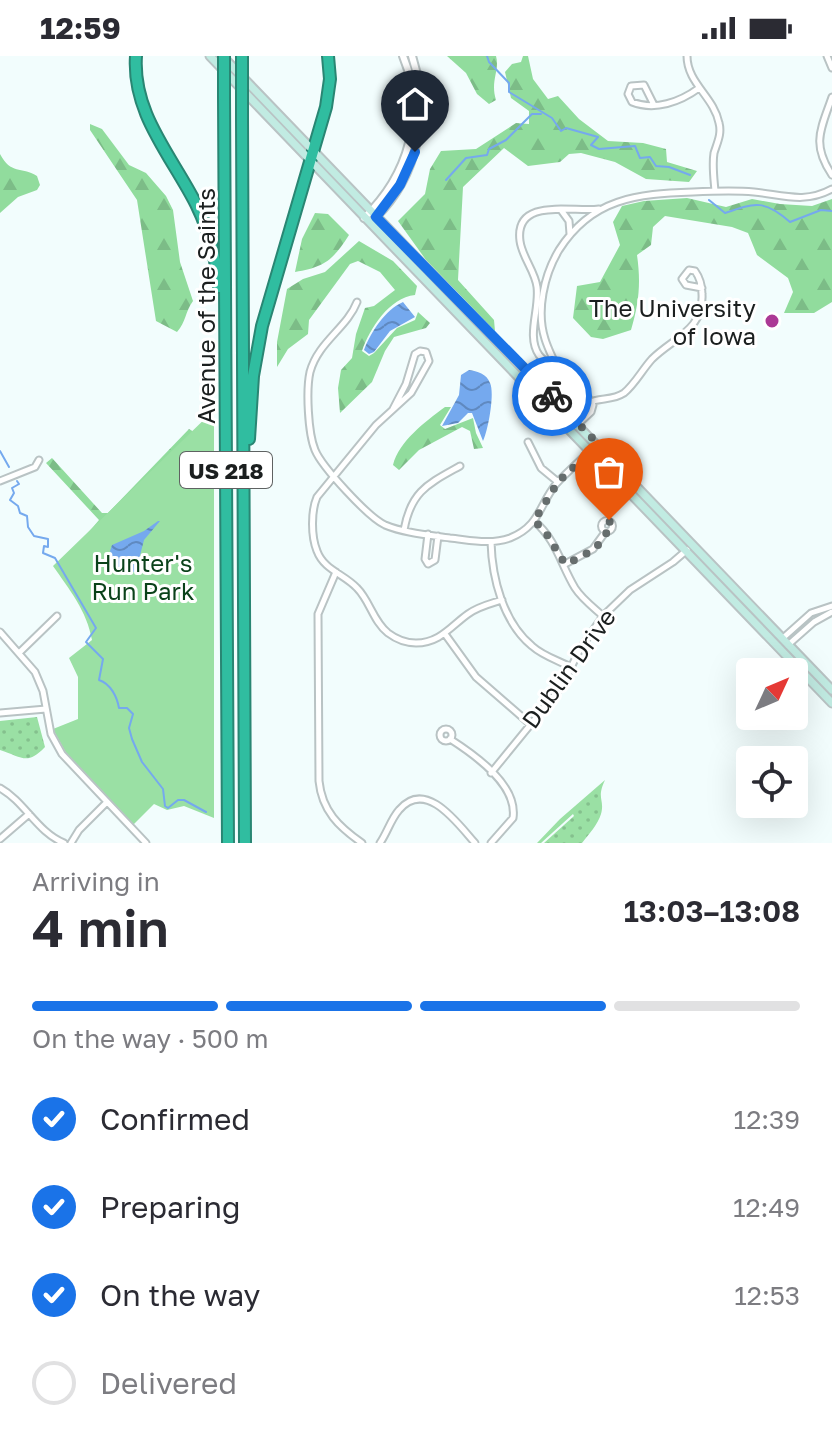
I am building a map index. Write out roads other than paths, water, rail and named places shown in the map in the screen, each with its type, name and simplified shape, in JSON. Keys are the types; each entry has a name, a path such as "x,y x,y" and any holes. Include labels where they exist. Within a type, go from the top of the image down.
{"highway":[{"path":"136,56 136,86 145,114 197,207 215,257 221,310 226,461"},
{"name":"Avenue of the Saints","path":"223,56 228,843"},
{"name":"Avenue of the Saints","path":"242,56 245,843"},
{"path":"244,517 258,341 330,89 328,56"}],"main road":[{"path":"210,56 374,214 579,424 832,703"},
{"path":"223,56 367,221 832,690"}],"street":[{"path":"374,214 392,185 412,136 413,89 403,56"},
{"path":"367,221 410,167 420,128 421,90 412,56"},
{"path":"687,56 689,71 719,122 720,134 714,158 715,191"},
{"path":"827,56 832,68"},
{"path":"654,105 644,85 631,86 628,94 632,102 654,105 678,100 699,88"},
{"path":"832,97 820,128 819,144 822,158 832,175"},
{"path":"572,430 591,412 593,405 557,368 548,347 542,326 540,296 521,245 521,227 536,211 547,208 600,209 635,195 742,191 801,199 832,189"},
{"path":"560,209 569,221 570,235"},
{"path":"557,368 549,365 538,352 533,335 540,296 551,267 570,235 600,209"},
{"path":"564,423 591,401 612,398 624,392 654,357 689,331 701,310 702,288"},
{"path":"357,302 354,310 320,351 308,383 309,420 315,449 371,516 388,526 438,536 491,542 514,536 534,521 558,482 598,444"},
{"path":"538,352 548,347"},
{"path":"393,409 410,375 415,354 424,351 429,358 420,380 406,399 368,434 317,497 314,541 318,554 356,586 380,625 397,638 418,643 431,641 445,634 471,612 502,600"},
{"path":"410,375 420,380"},
{"path":"528,442 541,468 558,482"},
{"path":"0,481 35,467 39,460"},
{"path":"404,530 417,495 430,483 460,466"},
{"path":"534,521 544,530 565,564 575,588 603,616"},
{"path":"565,564 593,549 606,531"},
{"path":"428,534 425,559 428,564 435,560 438,536"},
{"path":"491,542 502,600 511,620 523,638 540,652 571,667"},
{"name":"Dublin Drive","path":"491,773 562,686 587,638 603,616 630,590 690,547"},
{"path":"336,572 318,614 319,781 324,803 332,818 362,843"},
{"path":"786,642 811,613 832,606"},
{"path":"786,642 832,612"},
{"path":"20,652 57,616"},
{"path":"0,632 20,652 39,680 56,745 146,843"},
{"path":"445,634 476,677 529,723"},
{"path":"0,713 46,709"},
{"path":"450,739 471,752 511,796 514,811 510,824 491,843"},
{"path":"0,788 52,837 64,843"},
{"path":"380,843 400,808 418,799 437,804 475,843"},
{"path":"71,843 79,830 107,802"},
{"path":"0,839 29,814"}],"water":[{"path":"403,302 415,317 390,331 369,354 364,350 375,329 390,310"},
{"path":"469,370 484,375 491,388 490,412 483,441 472,413 458,423 442,426 459,395 461,375"},
{"path":"158,521 144,540 136,571 131,573 117,567 110,551 112,545"}],"waterway":[{"path":"487,56 509,83 509,92 552,118 561,131 566,128 598,137 591,145 599,149 635,146 640,158 650,157 656,166 690,175"},
{"path":"446,180 466,158 487,155 489,149 506,140 532,114 541,114"},
{"path":"709,200 725,213 760,205 774,210 790,222 821,210 832,211"},
{"path":"0,451 9,467"},
{"path":"17,481 19,484 12,488 14,493 10,500 18,506 20,513 27,516 28,527 34,536 48,539 48,547 44,546 43,553 55,558 96,628 86,642 103,659 99,680 113,691 119,708 127,708 133,714 129,728 132,739 142,762 163,789 165,806 168,808 178,800 184,800 206,812"}],"place":[{"name":"The University of Iowa","path":"772,321"}],"park label":[{"name":"Hunter's Run Park","path":"143,576"}]}
